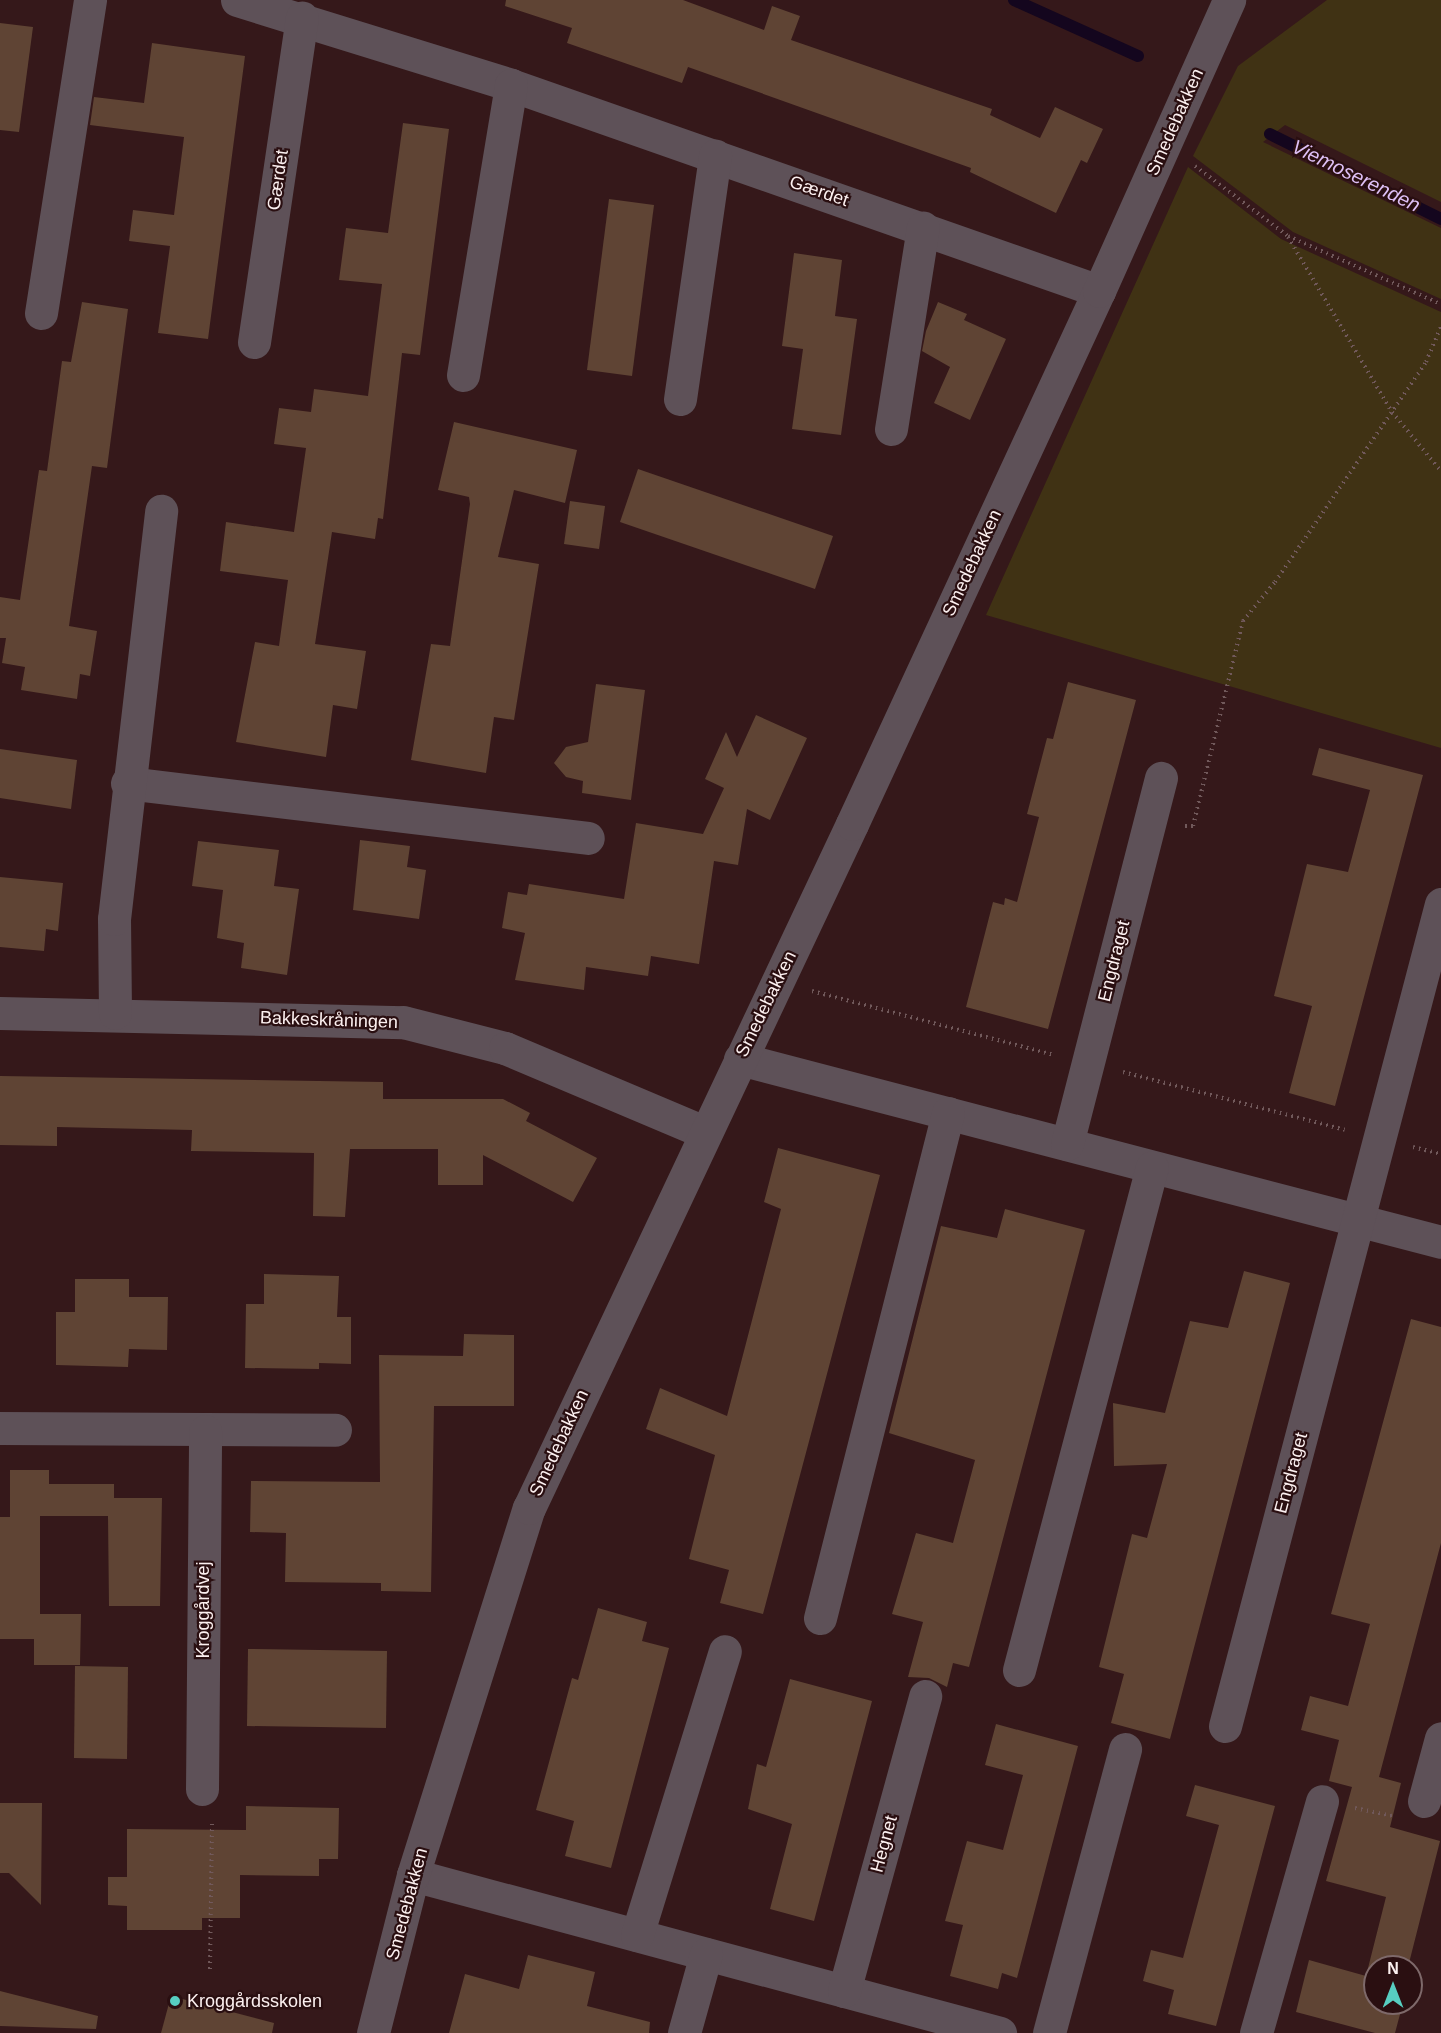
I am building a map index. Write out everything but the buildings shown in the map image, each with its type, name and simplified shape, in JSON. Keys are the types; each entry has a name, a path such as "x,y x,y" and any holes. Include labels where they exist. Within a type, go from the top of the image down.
{"street":[{"path":"41,314 90,0"},
{"name":"Gærdet","path":"237,0 302,18 511,85 1099,291"},
{"name":"Smedebakken","path":"373,2033 413,1875 529,1508 1099,291 1229,0"},
{"name":"Gærdet","path":"254,342 302,18"},
{"path":"463,375 511,85"},
{"path":"680,399 715,155"},
{"path":"891,429 923,228"},
{"path":"115,1013 114,919 127,783 161,511"},
{"name":"Engdraget","path":"1067,1144 1161,778"},
{"path":"127,783 588,838"},
{"name":"Engdraget","path":"1226,1726 1441,904"},
{"name":"Bakkeskråningen","path":"0,1013 115,1013 403,1022 505,1048 704,1132"},
{"path":"740,1059 1441,1242"},
{"path":"820,1618 948,1113"},
{"path":"1019,1670 1152,1167"},
{"path":"0,1428 335,1430"},
{"name":"Kroggårdvej","path":"202,1789 205,1431"},
{"path":"637,1935 725,1651"},
{"name":"Hegnet","path":"844,1991 924,1696"},
{"path":"1424,1801 1441,1738"},
{"path":"1049,2033 1125,1749"},
{"path":"1256,2033 1322,1801"},
{"path":"413,1875 1000,2033"},
{"path":"684,2033 706,1954"}],"path":[{"path":"1165,143 1288,236 1441,304"},
{"path":"1288,236 1392,412 1441,471"},
{"path":"1149,828 1193,826 1243,621 1275,582 1426,362 1441,326"},
{"path":"202,1789 212,1799 210,1969"},
{"path":"1322,1801 1411,1820 1424,1801"}],"shaded area":[{"path":"1327,0 1441,0 1441,202 1285,125 1263,142 1441,228 1441,299 1293,232 1193,156 1238,66"},
{"path":"1188,167 1281,239 1441,312 1441,748 986,615"}],"waterway":[{"name":"Viemoserenden","path":"1014,0 1138,56"},
{"name":"Viemoserenden","path":"1270,134 1441,219"}],"place":[{"name":"Kroggårdsskolen","path":"175,2001"}]}
